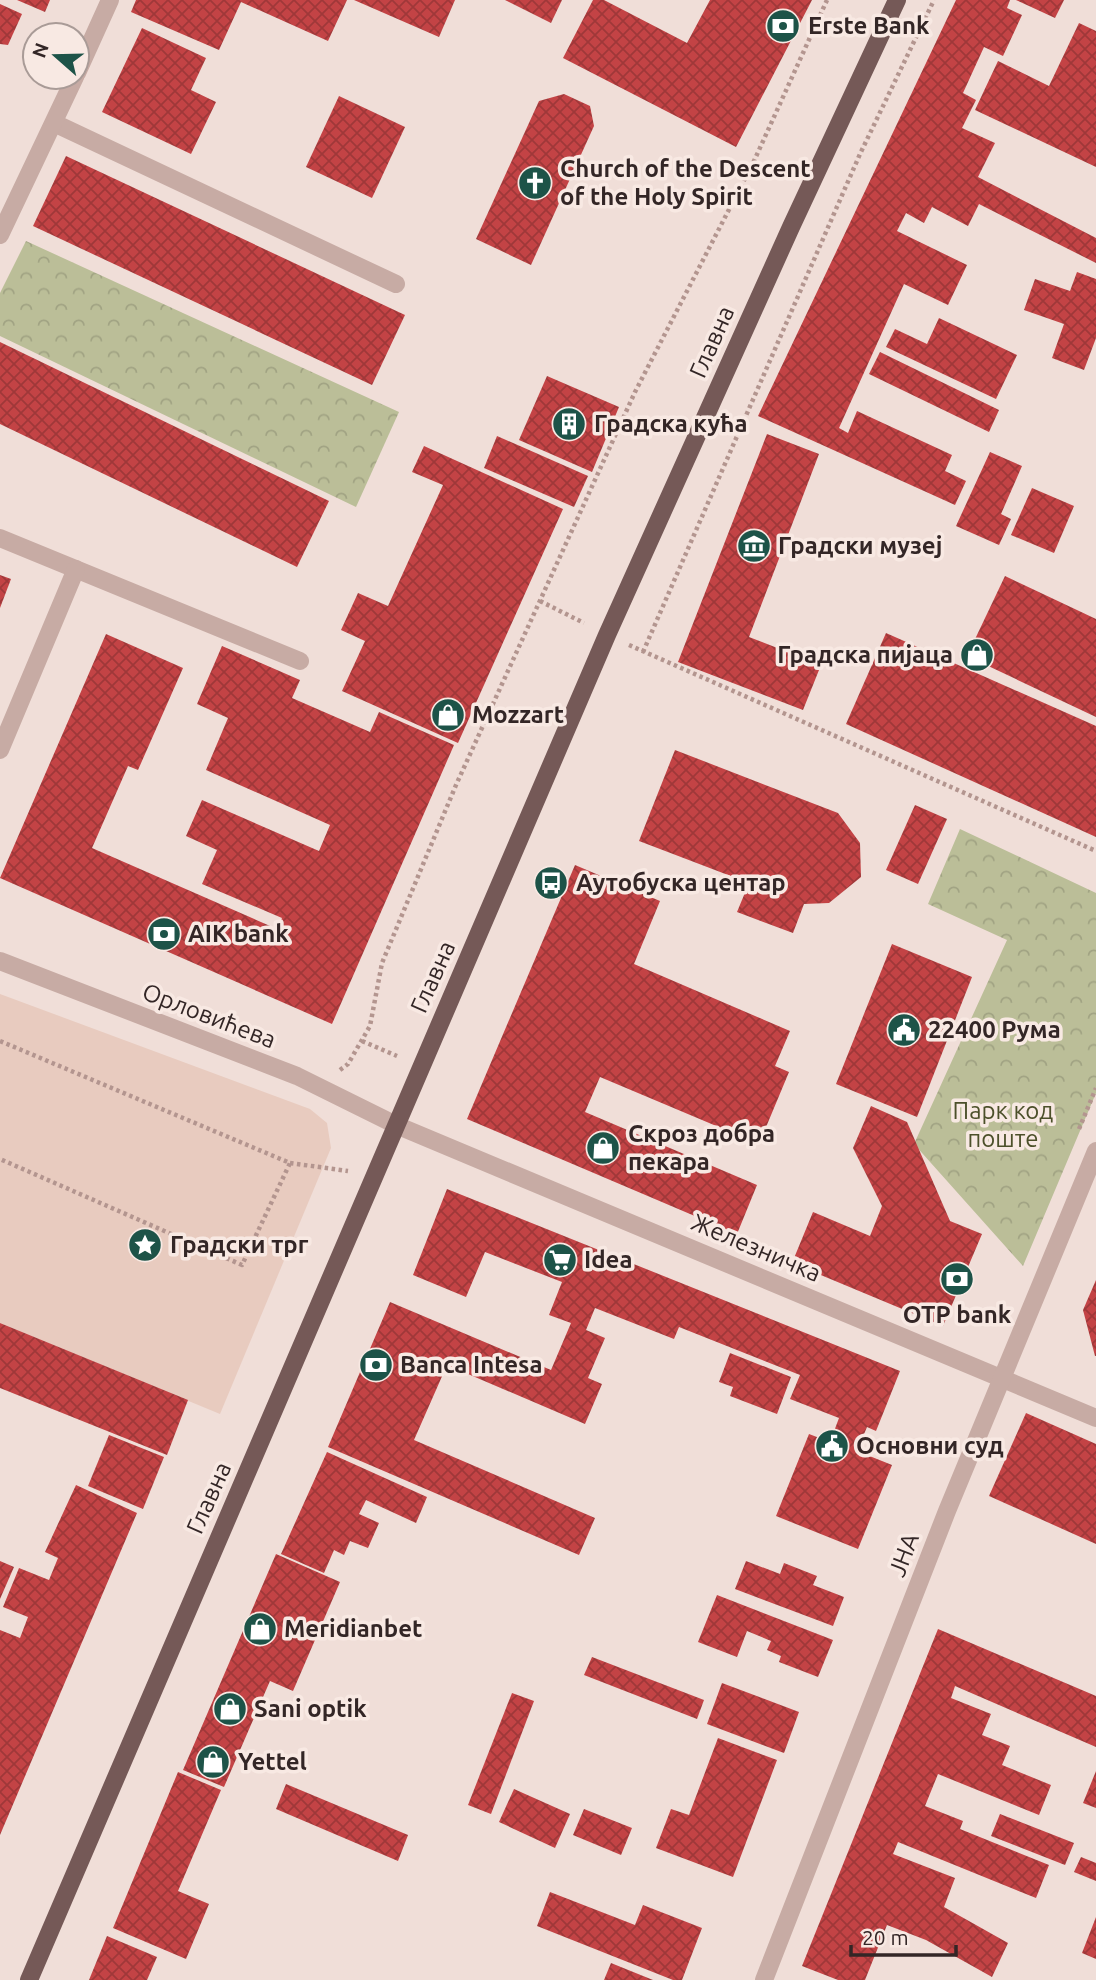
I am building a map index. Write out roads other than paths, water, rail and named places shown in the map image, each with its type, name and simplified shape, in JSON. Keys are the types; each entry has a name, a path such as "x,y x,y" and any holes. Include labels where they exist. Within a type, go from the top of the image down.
{"main road":[{"name":"Главна","path":"29,1980 607,635 791,226 897,0"}],"street":[{"path":"91,42 110,0"},
{"path":"0,235 69,91"},
{"path":"54,122 396,284"},
{"path":"0,538 300,661"},
{"path":"0,750 76,569"},
{"name":"Орловићева","path":"0,961 317,1087 396,1125"},
{"name":"Железничка","path":"396,1125 1096,1418"},
{"name":"ЈНА","path":"764,1980 947,1511 1096,1151"}],"place":[{"name":"Erste Bank","path":"783,26"},
{"name":"Church of the Descent of the Holy Spirit","path":"535,183"},
{"name":"Градска кућа","path":"569,424"},
{"name":"Градски музеј","path":"754,546"},
{"name":"Градска пијаца","path":"977,655"},
{"name":"Mozzart","path":"448,715"},
{"name":"Аутобуска центар","path":"551,883"},
{"name":"AIK bank","path":"164,934"},
{"name":"22400 Рума","path":"904,1030"},
{"name":"Скроз добра пекара","path":"603,1148"},
{"name":"Градски трг","path":"145,1245"},
{"name":"Idea","path":"560,1260"},
{"name":"OTP bank","path":"957,1279"},
{"name":"Banca Intesa","path":"376,1365"},
{"name":"Основни суд","path":"832,1446"},
{"name":"Meridianbet","path":"260,1629"},
{"name":"Sani optik","path":"230,1709"},
{"name":"Yettel","path":"213,1762"}],"park label":[{"name":"Парк код поште","path":"1003,1125"}]}
